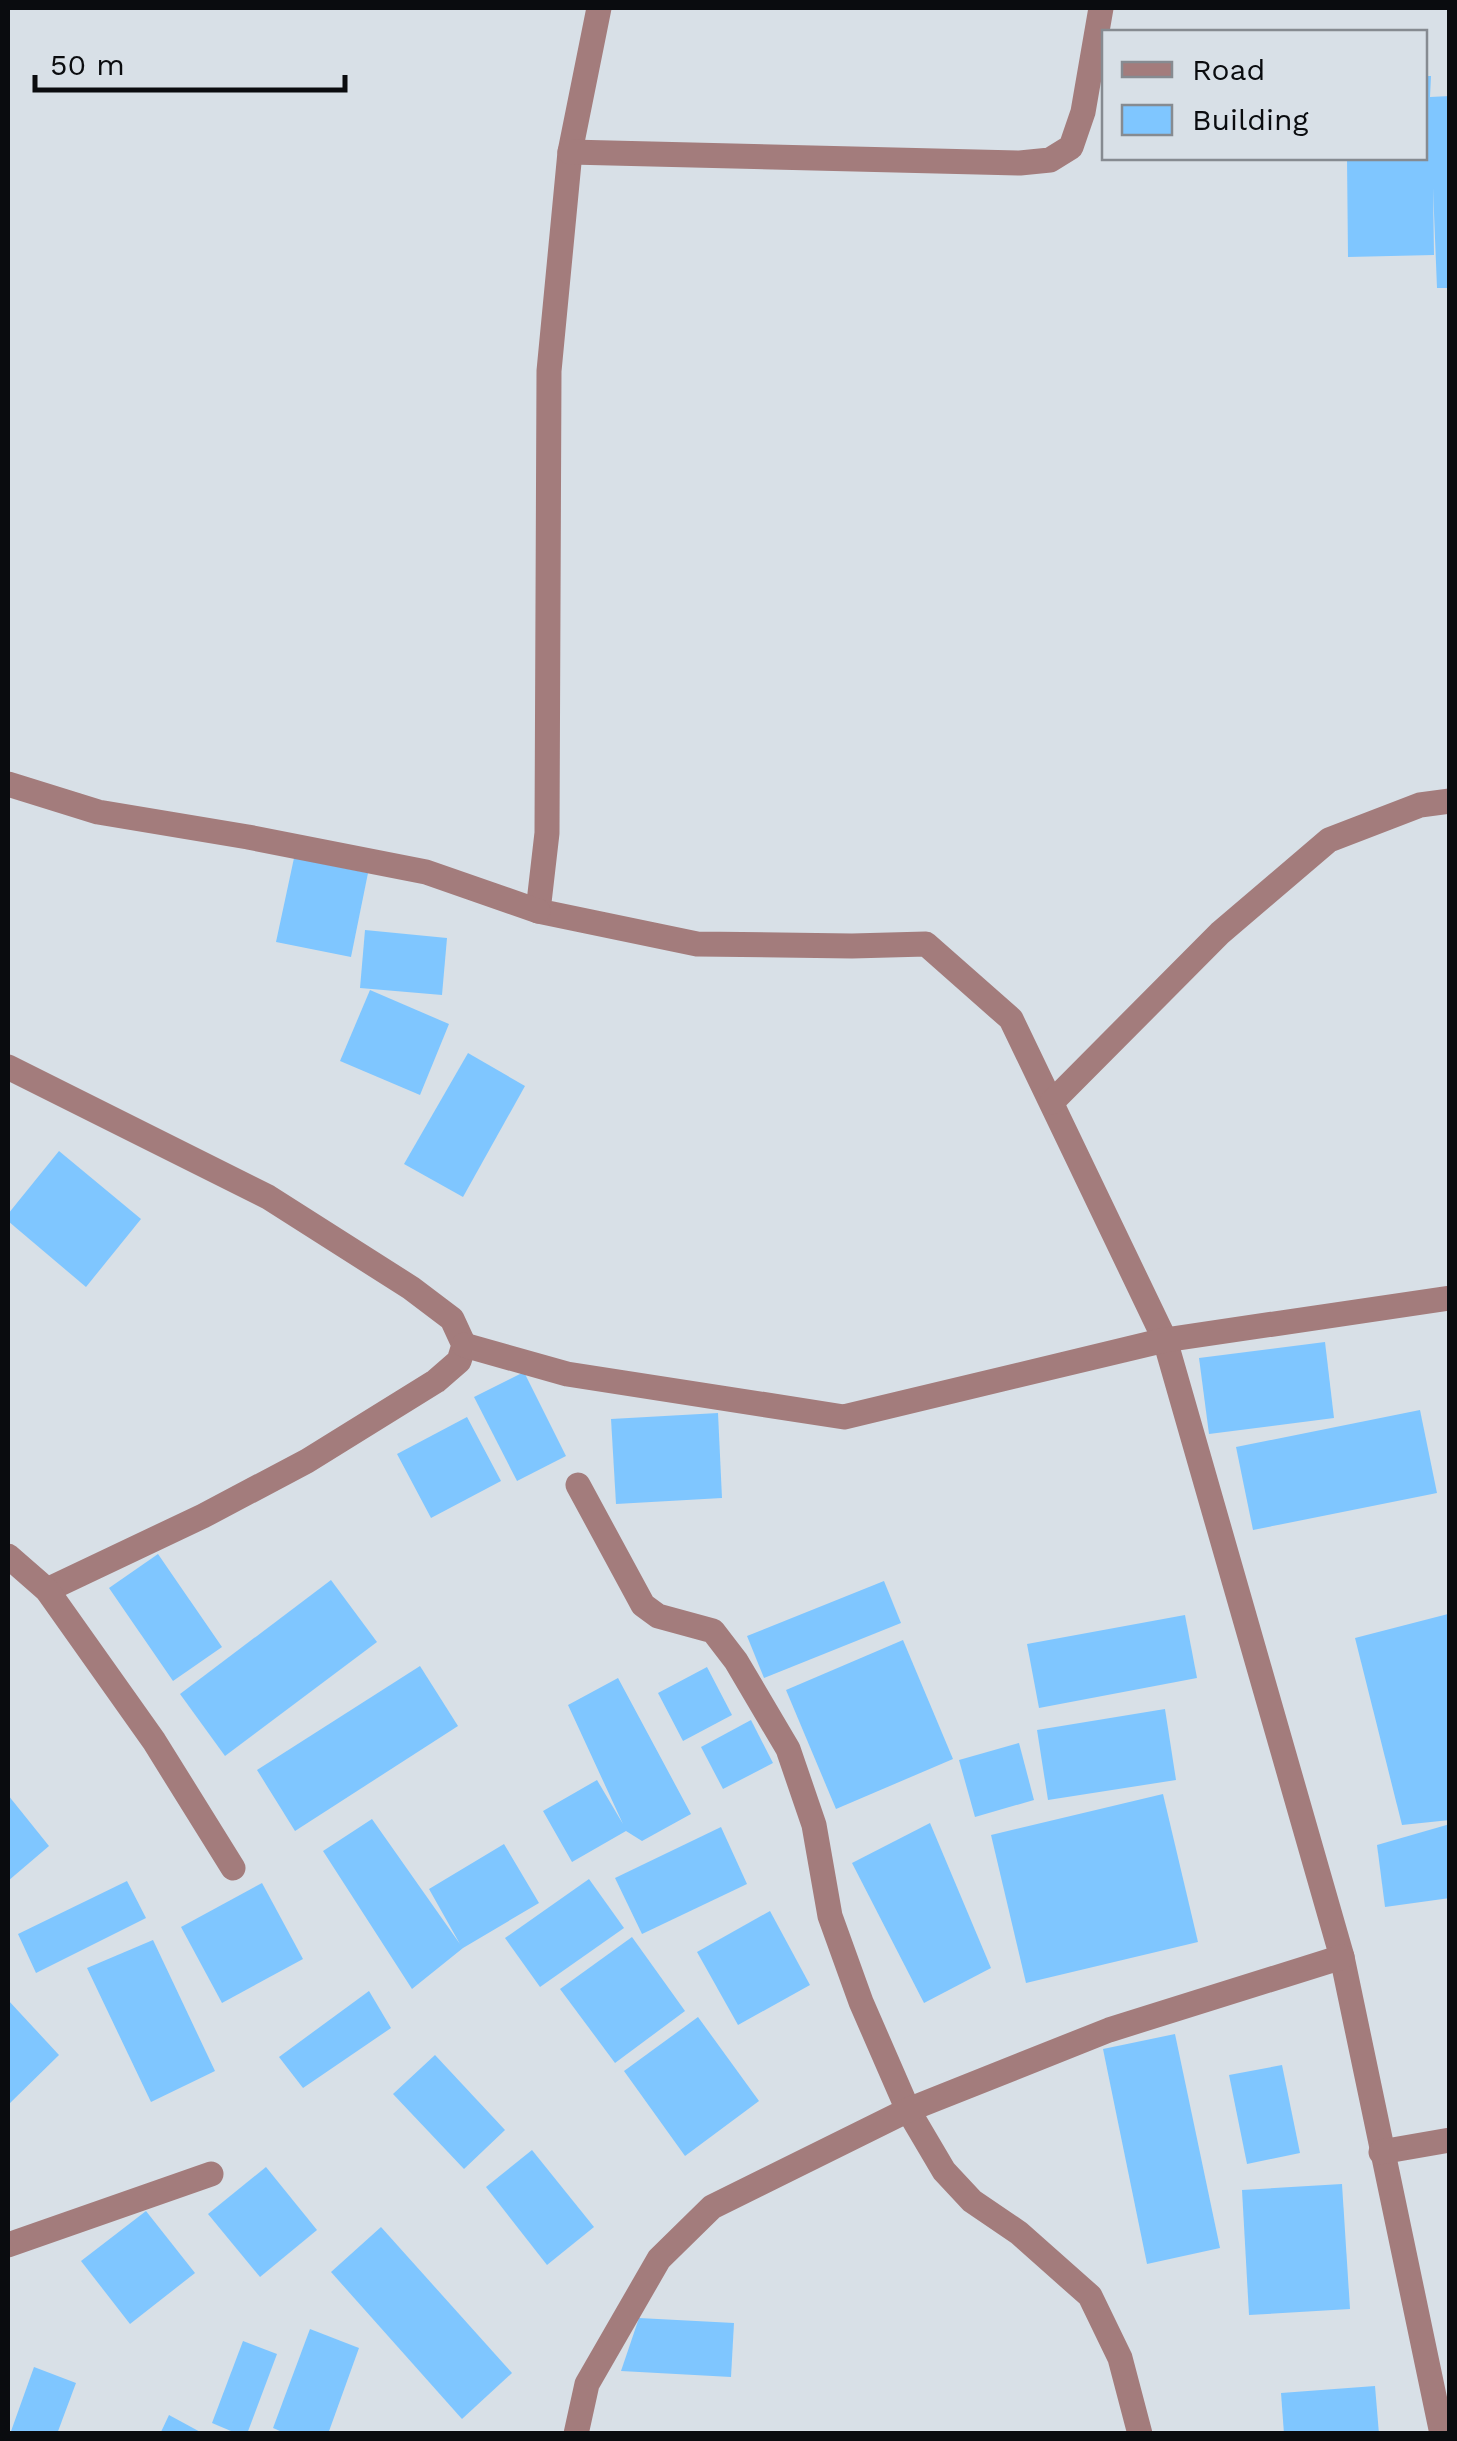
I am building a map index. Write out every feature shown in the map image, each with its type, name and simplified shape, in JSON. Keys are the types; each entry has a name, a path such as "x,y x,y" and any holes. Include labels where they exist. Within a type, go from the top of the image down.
{"street":[{"path":"538,911 547,833 549,371 570,152 599,8"},
{"path":"570,152 1020,164 1050,160 1071,147 1083,112 1101,8"},
{"path":"8,784 98,812 426,872 538,911 696,944 926,944 1012,1019 1165,1340 1342,1958 1442,2434"},
{"path":"1052,1102 1220,933 1329,840 1420,804 1450,802"},
{"path":"8,1067 268,1197 411,1288 452,1319 464,1345 459,1361 436,1381 307,1461 203,1516 47,1590"},
{"path":"464,1345 567,1374 844,1417 1165,1340 1450,1298"},
{"path":"578,1485 643,1605 658,1616 713,1630 736,1661 788,1749 814,1825 830,1916 861,2002 908,2110 944,2171 972,2200 1018,2233 1090,2296 1120,2358 1140,2434"},
{"path":"8,1556 47,1590 154,1741 234,1868"},
{"path":"576,2434 588,2384 659,2259 712,2207 908,2110 1109,2030 1342,1958"},
{"path":"1382,2152 1450,2140"},
{"path":"8,2245 211,2174"}],"building":[{"path":"1427,76 1431,76 1430,97 1450,96 1450,288 1437,288 1433,188 1434,255 1348,257 1347,160 1427,160"},
{"path":"294,858 368,873 351,957 276,942"},
{"path":"365,930 447,938 442,995 360,988"},
{"path":"370,990 449,1024 420,1095 340,1061"},
{"path":"468,1053 525,1086 463,1197 404,1164"},
{"path":"59,1151 141,1219 86,1287 8,1221 8,1214"},
{"path":"1325,1342 1334,1418 1209,1434 1199,1358"},
{"path":"524,1372 566,1456 517,1481 474,1397"},
{"path":"1420,1410 1437,1493 1253,1530 1236,1447"},
{"path":"718,1413 722,1498 616,1504 611,1419"},
{"path":"467,1417 501,1481 431,1518 397,1454"},
{"path":"158,1554 222,1647 173,1681 109,1588"},
{"path":"331,1580 377,1642 225,1756 180,1694"},
{"path":"884,1581 901,1623 764,1678 747,1636"},
{"path":"1448,1614 1450,1820 1402,1825 1355,1638"},
{"path":"1185,1615 1197,1678 1039,1708 1027,1644"},
{"path":"903,1640 953,1759 836,1809 786,1690"},
{"path":"420,1666 458,1726 295,1831 257,1770"},
{"path":"707,1667 732,1715 683,1741 658,1693"},
{"path":"618,1678 691,1814 642,1841 626,1831 572,1862 543,1811 597,1780 623,1824 568,1705"},
{"path":"1165,1709 1176,1780 1048,1800 1037,1730"},
{"path":"751,1720 773,1763 723,1789 701,1747"},
{"path":"1019,1743 1034,1800 975,1817 959,1760"},
{"path":"1163,1794 1198,1942 1026,1983 991,1835"},
{"path":"8,1795 49,1846 8,1881"},
{"path":"372,1819 460,1944 429,1889 504,1844 539,1903 463,1948 412,1989 323,1851"},
{"path":"930,1823 991,1968 924,2003 852,1863"},
{"path":"1450,1824 1450,1898 1385,1907 1377,1845"},
{"path":"721,1827 747,1884 642,1934 615,1878"},
{"path":"589,1879 624,1928 540,1987 505,1938"},
{"path":"127,1881 146,1918 36,1973 18,1934"},
{"path":"262,1883 303,1959 222,2003 181,1927"},
{"path":"770,1911 810,1985 738,2025 697,1952"},
{"path":"632,1937 685,2011 615,2063 560,1989"},
{"path":"153,1940 215,2071 151,2102 87,1968"},
{"path":"369,1991 391,2028 303,2088 279,2057"},
{"path":"8,2000 59,2055 8,2105"},
{"path":"698,2017 759,2101 685,2156 624,2071"},
{"path":"1175,2034 1220,2248 1147,2264 1103,2049"},
{"path":"435,2055 505,2130 464,2169 393,2094"},
{"path":"1282,2065 1300,2153 1247,2164 1229,2075"},
{"path":"532,2150 594,2227 547,2265 486,2187"},
{"path":"266,2167 317,2230 260,2277 208,2214"},
{"path":"1342,2184 1350,2309 1249,2315 1242,2190"},
{"path":"146,2211 195,2273 130,2324 81,2261"},
{"path":"381,2227 512,2373 462,2419 331,2272"},
{"path":"639,2318 734,2323 731,2377 621,2371"},
{"path":"310,2329 359,2348 328,2434 287,2434 273,2428"},
{"path":"243,2341 277,2354 247,2434 238,2434 212,2423"},
{"path":"34,2367 76,2383 57,2434 10,2434"},
{"path":"1375,2386 1379,2434 1284,2434 1281,2393"},
{"path":"169,2415 204,2434 160,2434"}]}
